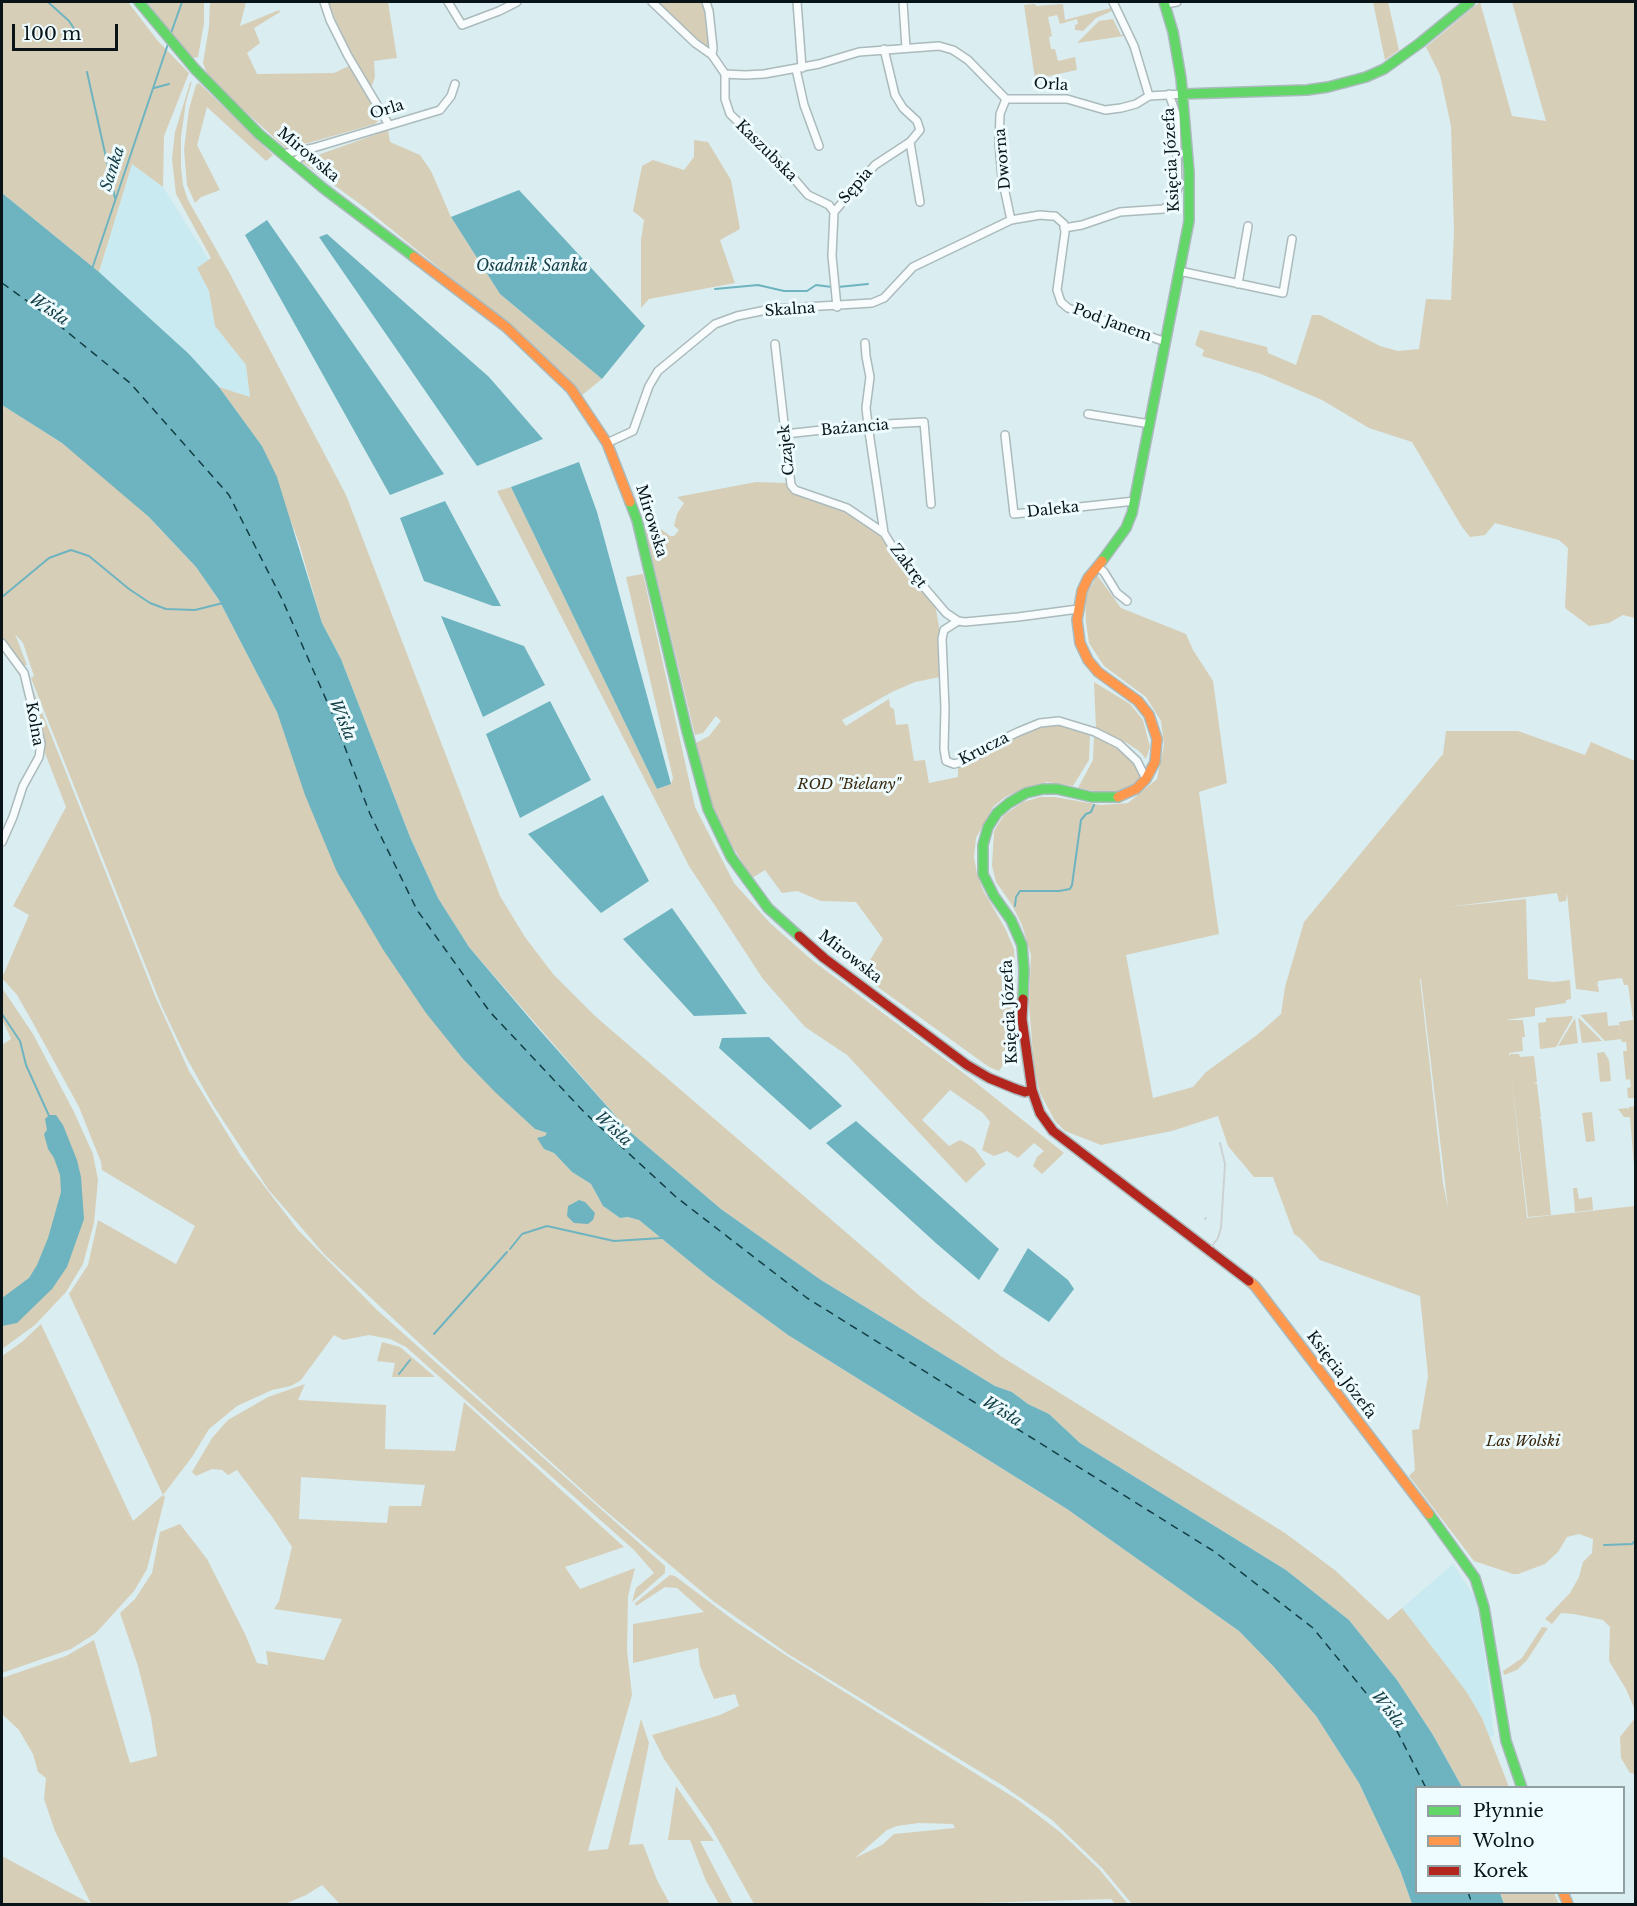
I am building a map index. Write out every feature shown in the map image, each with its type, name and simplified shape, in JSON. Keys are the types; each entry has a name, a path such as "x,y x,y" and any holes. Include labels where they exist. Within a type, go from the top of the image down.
{"main road":[{"name":"Mirowska","path":"139,2 192,65 260,134 293,163 506,327 571,389 607,443 637,520 701,788 718,834 730,857 768,908 824,958 967,1065 1017,1089 1025,1092 1032,1090"},
{"name":"Orla","path":"1183,94 1307,90 1366,77 1384,69 1470,2"},
{"name":"Księcia Józefa","path":"1164,3 1178,58 1183,94 1190,198 1188,232 1135,501 1126,528 1097,566 1082,591 1078,609 1080,643 1088,660 1098,672 1138,701 1152,722 1155,729 1155,762 1146,778 1136,789 1123,795 1109,799 1057,789 1043,789 1026,793 1002,808 988,828 982,844 983,874 994,896 1011,920 1022,945 1024,970 1022,1019 1032,1090 1040,1113 1053,1131 1235,1269 1258,1289 1468,1566 1475,1578 1484,1607 1506,1741 1521,1786"}],"street":[{"path":"324,2 330,20 348,56 389,125"},
{"path":"448,2 462,25 518,2"},
{"path":"652,2 695,43 712,55 725,74 745,75 799,68 859,52 939,46 953,50 968,60 1006,99"},
{"path":"706,2 709,11 712,55"},
{"path":"797,2 799,68 804,105 819,146"},
{"path":"903,2 906,48"},
{"path":"1113,2 1134,46 1149,96"},
{"path":"1164,3 1177,2"},
{"path":"884,49 895,95 903,108 917,121 920,130 910,142 920,202"},
{"name":"Kaszubska","path":"725,74 725,99 730,114 777,159 808,195 829,205 834,212"},
{"name":"Orla","path":"283,154 440,110 451,96 455,84"},
{"path":"1011,220 1040,215 1051,216 1060,221 1064,228 1120,212 1163,208 1171,204 1178,188 1176,114 1169,94"},
{"name":"Orla","path":"1006,99 1067,99 1105,110 1136,104 1149,96 1183,94"},
{"name":"Dworna","path":"1006,99 1000,114 999,144 1002,178 1011,220"},
{"name":"Sępia","path":"834,212 875,165 910,142"},
{"name":"Orla","path":"293,163 314,147"},
{"path":"834,212 832,256 837,307"},
{"name":"Skalna","path":"607,443 633,431 649,386 658,371 715,324 737,316 771,309 868,304 884,298 913,267 1011,220"},
{"path":"1238,284 1248,226"},
{"name":"Pod Janem","path":"1064,228 1057,290 1061,302 1068,308 1166,342"},
{"path":"1179,271 1283,293 1292,239"},
{"name":"Zakręt","path":"865,343 870,376 866,408 884,533 907,568 946,613 958,621"},
{"name":"Czajek","path":"775,344 791,485 795,490 847,508 884,533"},
{"path":"1088,414 1150,424"},
{"name":"Bażancia","path":"785,434 868,425 924,422 931,504"},
{"name":"Daleka","path":"1005,435 1014,514 1135,501"},
{"path":"1097,566 1104,572 1116,593 1127,602"},
{"path":"958,621 1008,618 1078,609"},
{"name":"Krucza","path":"958,621 944,630 942,639 946,761 954,764 962,762 981,753 997,741 1018,732 1040,723 1059,721 1095,732 1119,744 1137,761 1146,778"},
{"name":"Kolna","path":"2,643 24,673 41,744 39,757 23,786 2,842"}],"shaded area":[{"path":"132,164 163,187 209,260 197,268 209,291 215,326 246,365 250,397 219,387 189,354 99,272"},
{"path":"1453,1564 1476,1599 1494,1736 1489,1737 1482,1718 1466,1691 1402,1608"}],"green space":[{"path":"2,2 128,2 157,40 189,73 164,136 163,187 132,164 99,272 2,193"},
{"path":"147,2 204,2 204,23 198,57 192,58"},
{"path":"210,2 246,2 240,26 279,10 280,12 254,28 260,43 247,53 257,74 334,73 351,65 380,119 375,124 287,149 220,89 206,71 203,63 209,27"},
{"path":"328,2 388,2 397,58 374,61 375,77 370,90 352,59"},
{"path":"656,2 703,2 710,47 707,48 695,40"},
{"path":"1373,2 1388,2 1399,50 1385,60"},
{"path":"1480,2 1512,116 1546,121 1512,2 1635,2 1635,618 1623,615 1609,623 1589,626 1565,608 1568,548 1559,540 1495,523 1485,535 1470,537 1412,442 1369,428 1322,400 1261,374 1202,356 1204,350 1195,345 1200,330 1267,347 1268,353 1296,365 1312,315 1320,315 1380,346 1398,351 1419,349 1426,299 1451,300 1454,231 1451,126 1440,75 1426,47"},
{"path":"1035,4 1036,6 1063,4 1065,20 1111,8 1112,11 1096,18 1083,31 1075,30 1075,25 1078,24 1077,19 1060,24 1057,15 1048,17 1052,36 1049,37 1051,49 1055,49 1058,61 1075,57 1077,70 1035,79 1024,5"},
{"path":"1113,19 1121,35 1124,36 1077,43 1099,21"},
{"path":"192,81 186,102 181,137 183,185 188,200 229,272 346,495 500,896 525,937 553,974 595,1016 921,1297 1002,1357 1285,1533 1336,1571 1388,1620 1402,1608 1466,1691 1482,1718 1509,1786 1461,1786 1433,1735 1397,1680 1349,1620 1286,1570 1080,1443 1049,1414 1028,1404 1012,1392 995,1386 821,1280 721,1209 628,1130 469,947 438,898 410,837 341,659 322,623 299,543 262,446 219,387 250,397 246,365 215,326 209,291 197,268 211,258 176,194 172,159 175,132"},
{"path":"199,83 273,155 266,161 207,107 197,145 220,190 201,197 195,203 187,185 184,149 189,109 196,85"},
{"path":"388,130 390,142 420,155 431,171 451,217 500,294 602,379 581,396 508,324 364,207 301,161"},
{"path":"694,140 708,142 731,180 740,229 720,240 735,283 649,299 641,308 641,240 644,220 633,211 642,166 653,160 684,170 694,157"},
{"path":"2,405 62,443 85,461 149,517 196,567 219,600 277,712 289,745 416,997 463,1059 535,1129 547,1133 544,1149 554,1153 572,1172 591,1184 603,1206 620,1218 628,1217 639,1220 710,1278 788,1335 1067,1509 1239,1631 1316,1716 1359,1783 1400,1870 1412,1904 1132,1904 1102,1868 1052,1820 1005,1787 788,1654 713,1601 601,1507 325,1255 268,1189 213,1105 186,1057 162,1007 31,678 34,676 23,643 15,634 27,665 22,666 2,640"},
{"name":"ROD \"Bielany\"","path":"756,482 786,483 795,494 835,504 853,514 885,537 894,558 935,604 940,632 940,677 915,682 892,692 842,720 846,726 889,699 890,707 894,709 896,725 908,724 914,761 925,760 929,783 958,777 958,768 976,760 998,744 1042,725 1064,725 1090,734 1089,760 1073,786 1047,782 1005,797 993,807 976,838 974,857 977,874 1014,949 1019,1042 999,1071 989,1067 861,975 883,939 856,902 821,901 797,891 782,893 765,870 752,878 723,831 707,791 696,743 709,736 721,721 716,716 703,733 695,735 645,529 657,526 670,536 674,536 679,530 674,526 677,514 684,503 677,497"},
{"path":"511,487 657,789 671,784 673,778 626,577 643,574 695,807 734,883 770,923 813,961 970,1078 1064,1153 1042,1174 1033,1166 1037,1157 1044,1151 1034,1143 1018,1158 1007,1151 994,1156 982,1150 990,1122 983,1113 950,1090 922,1120 949,1146 960,1140 974,1148 986,1164 966,1183 847,1055 805,1027 763,979 689,866 497,491"},
{"name":"Las Wolski","path":"1097,575 1121,608 1186,634 1193,650 1213,681 1227,783 1199,792 1219,934 1126,955 1153,1098 1193,1087 1206,1072 1257,1035 1281,1014 1285,987 1304,922 1443,754 1446,731 1518,731 1585,755 1591,742 1635,761 1635,1098 1628,1098 1627,1088 1631,1087 1630,1079 1626,1080 1623,1051 1627,1051 1626,1042 1622,1042 1621,1039 1605,1041 1580,1015 1607,1012 1608,1026 1619,1025 1621,1036 1619,1022 1633,1020 1628,985 1624,985 1622,978 1598,981 1598,985 1594,981 1599,992 1576,989 1567,893 1566,901 1559,902 1557,893 1448,907 1526,899 1528,979 1554,982 1570,980 1571,999 1566,1000 1566,1003 1535,1008 1535,1016 1505,1020 1523,1020 1525,1037 1522,1037 1523,1051 1509,1053 1509,1058 1510,1054 1519,1054 1520,1057 1534,1056 1537,1082 1534,1083 1537,1084 1541,1117 1539,1118 1541,1119 1551,1215 1528,1217 1511,1074 1527,1218 1635,1206 1635,1710 1626,1689 1609,1661 1610,1627 1603,1620 1574,1614 1561,1613 1552,1624 1545,1619 1570,1593 1579,1577 1583,1562 1592,1553 1593,1539 1579,1534 1567,1537 1558,1552 1545,1564 1518,1574 1474,1561 1409,1476 1415,1470 1412,1430 1419,1429 1428,1376 1420,1296 1320,1260 1294,1234 1273,1177 1254,1177 1228,1146 1218,1116 1172,1131 1101,1145 1065,1131 1055,1121 1040,1093 1034,1068 1029,1004 1031,955 1022,925 996,882 992,866 994,831 1004,815 1023,802 1040,797 1055,797 1101,805 1128,803 1157,779 1164,745 1161,721 1146,697 1104,666 1089,643 1085,598","holes":["1421,979 1448,1208 1443,1183"]},
{"path":"28,677 155,996 189,1071 241,1156 298,1230 378,1311 665,1566 665,1573 632,1602 636,1588 654,1573 634,1550 406,1347 390,1339 369,1335 343,1340 334,1335 301,1380 237,1406 209,1429 192,1457 163,1495 69,1294 88,1265 98,1220 176,1264 195,1226 102,1170 101,1162 79,1107 17,995 2,978 29,915 13,906 66,807 43,748"},
{"path":"1094,682 1130,704 1143,720 1150,747 1146,759 1127,743 1096,730"},
{"path":"1094,735 1132,758 1139,769 1139,778 1129,787 1105,793 1078,788 1093,760"},
{"path":"2,988 33,1034 74,1112 93,1154 98,1180 94,1223 83,1264 66,1292 35,1325 2,1349 2,1316 41,1290 66,1174 45,1262 2,1306 2,1045 11,1039 2,1019"},
{"path":"1572,1016 1556,1047 1540,1049 1538,1023 1546,1022 1546,1018"},
{"path":"1575,1018 1578,1043 1558,1046"},
{"path":"1579,1018 1602,1041 1582,1043"},
{"path":"1604,1052 1609,1060 1611,1081 1600,1082 1597,1053"},
{"path":"1636,1106 1635,1178 1630,1117 1624,1117 1618,1109 1628,1108 1629,1110 1629,1107"},
{"path":"1592,1112 1595,1141 1586,1142 1582,1113"},
{"path":"1573,1188 1577,1188 1579,1199 1592,1197 1593,1210 1575,1212"},
{"path":"41,1324 133,1521 163,1495 165,1497 147,1569 134,1591 96,1633 71,1649 2,1673 2,1356 22,1342"},
{"path":"382,1342 400,1347 435,1377 392,1377 395,1363 377,1361"},
{"path":"305,1384 298,1400 386,1405 385,1449 455,1451 464,1402 624,1547 565,1567 580,1589 635,1568 628,1596 627,1650 632,1695 588,1851 608,1849 641,1719 649,1743 629,1845 643,1844 657,1880 670,1904 340,1904 322,1885 285,1904 91,1904 55,1831 44,1799 46,1778 38,1772 33,1754 19,1730 2,1714 2,1678 66,1656 94,1640 130,1763 157,1756 151,1717 138,1666 120,1613 135,1599 152,1573 160,1532 180,1524 207,1559 257,1663 268,1665 266,1651 324,1660 342,1619 274,1609 279,1601 292,1547 273,1518 237,1470 228,1475 222,1470 212,1469 196,1476 192,1472 212,1438 228,1420 268,1397","holes":["301,1477 425,1485 421,1506 389,1506 387,1523 299,1519"]},
{"path":"670,1575 675,1576 736,1622 787,1656 1018,1800 1060,1832 1099,1869 1128,1904 1115,1904 1111,1899 942,1904 754,1904 711,1827 664,1759 652,1735 720,1715 739,1706 735,1694 714,1699 700,1666 698,1648 633,1663 633,1624 704,1612 677,1588 665,1587 636,1606 635,1603","holes":["919,1823 953,1824 955,1828 894,1834 882,1845 855,1858 887,1830 897,1826"]},
{"path":"1542,1627 1548,1628 1527,1660 1517,1670 1504,1675 1503,1671 1522,1658"},
{"path":"1635,1718 1636,1774 1630,1773 1621,1758 1620,1737"},
{"path":"676,1786 714,1841 700,1841 733,1904 719,1904 706,1881 690,1840 668,1840"},
{"path":"2,1856 91,1904 2,1904"},
{"path":"1500,1894 1554,1894 1559,1904 1504,1904"}],"water":[{"name":"Osadnik Sanka","path":"519,190 645,326 602,379 500,294 451,217"},
{"name":"Wisła","path":"2,193 99,272 189,354 219,387 262,446 277,477 322,623 341,659 410,837 438,898 469,947 537,1027 628,1130 721,1209 821,1280 995,1386 1012,1392 1028,1404 1049,1414 1080,1443 1286,1570 1349,1620 1397,1680 1433,1735 1461,1786 1415,1786 1415,1894 1500,1894 1504,1904 1412,1904 1400,1870 1359,1783 1316,1716 1239,1631 1067,1509 788,1335 710,1278 639,1220 628,1217 620,1218 603,1206 591,1184 572,1172 554,1153 544,1149 537,1138 547,1133 535,1129 463,1059 426,1013 384,951 337,872 305,795 277,712 219,600 196,567 149,517 62,443 2,405"},
{"path":"267,220 444,474 390,495 245,235"},
{"path":"327,234 489,377 543,439 477,466 319,237"},
{"path":"579,462 597,512 671,784 657,789 511,487"},
{"path":"445,501 501,606 493,606 424,581 400,518"},
{"path":"441,616 524,646 545,685 483,717"},
{"path":"550,701 591,780 520,818 486,734"},
{"path":"603,795 649,881 601,913 528,834"},
{"path":"672,908 747,1014 694,1016 623,939"},
{"path":"769,1037 842,1106 810,1130 719,1048 722,1038"},
{"path":"49,1115 56,1115 63,1125 77,1160 81,1177 84,1219 67,1267 52,1289 17,1323 2,1326 2,1298 29,1278 37,1265 48,1238 61,1192 60,1175 44,1134 47,1130 45,1119"},
{"path":"856,1121 999,1249 979,1280 826,1143"},
{"path":"579,1200 585,1202 595,1213 593,1220 588,1224 574,1223 567,1216 568,1206"},
{"path":"1028,1248 1068,1280 1074,1289 1049,1322 1003,1291"}],"waterway":[{"path":"48,2 69,21 79,36"},
{"name":"Sanka","path":"170,36 182,2"},
{"name":"Sanka","path":"92,269 169,41"},
{"path":"87,72 115,198"},
{"path":"154,88 169,84"},
{"path":"838,287 868,284"},
{"path":"715,289 758,285 784,291 807,291 816,285 832,287"},
{"path":"2,597 49,558 71,550 89,556 129,589 150,603 166,609 195,610 223,603"},
{"path":"1015,906 1016,897 1020,891 1070,889 1081,820 1091,812 1094,805"},
{"path":"2,1014 20,1041 26,1065 50,1118"},
{"path":"510,1249 522,1234 547,1226 614,1241 662,1238"},
{"path":"434,1334 507,1252"},
{"path":"399,1374 410,1360"},
{"path":"1604,1545 1632,1544 1636,1540"}],"ferry route":[{"path":"2,283 44,313 130,383 229,495 282,599 332,713 370,814 417,910 490,1012 585,1113 676,1197 807,1298 1215,1552 1313,1628 1397,1731 1425,1786"},
{"path":"1469,1894 1472,1904"}],"railway":[{"path":"1212,1246 1221,1228 1225,1164 1220,1143"}],"traffic: fast":[{"path":"139,2 195,69 259,134 323,188 414,257"},
{"path":"1102,561 1126,528 1132,513 1189,221 1189,172 1181,78 1173,32 1164,2"},
{"path":"1183,94 1307,90 1366,77 1384,69 1470,2"},
{"path":"630,502 637,520 708,809 731,857 768,908 799,936"},
{"path":"1023,999 1022,945 1011,920 994,896 983,874 983,845 988,827 997,813 1009,803 1026,793 1043,789 1057,789 1092,797 1118,797"},
{"path":"1429,1514 1475,1578 1484,1607 1506,1741 1521,1786"}],"traffic: slow":[{"path":"414,257 506,327 571,389 607,443 630,502"},
{"path":"1102,561 1088,578 1082,591 1077,620 1080,643 1088,660 1098,672 1138,701 1149,715 1157,739 1155,762 1146,779 1136,789 1118,797"},
{"path":"1249,1281 1429,1514"},
{"path":"1564,1894 1568,1904"}],"traffic: jam":[{"path":"799,936 824,958 967,1065 989,1078 1016,1089 1025,1092 1032,1090"},
{"path":"1023,999 1022,1019 1032,1090 1040,1113 1053,1131 1249,1281"}]}
